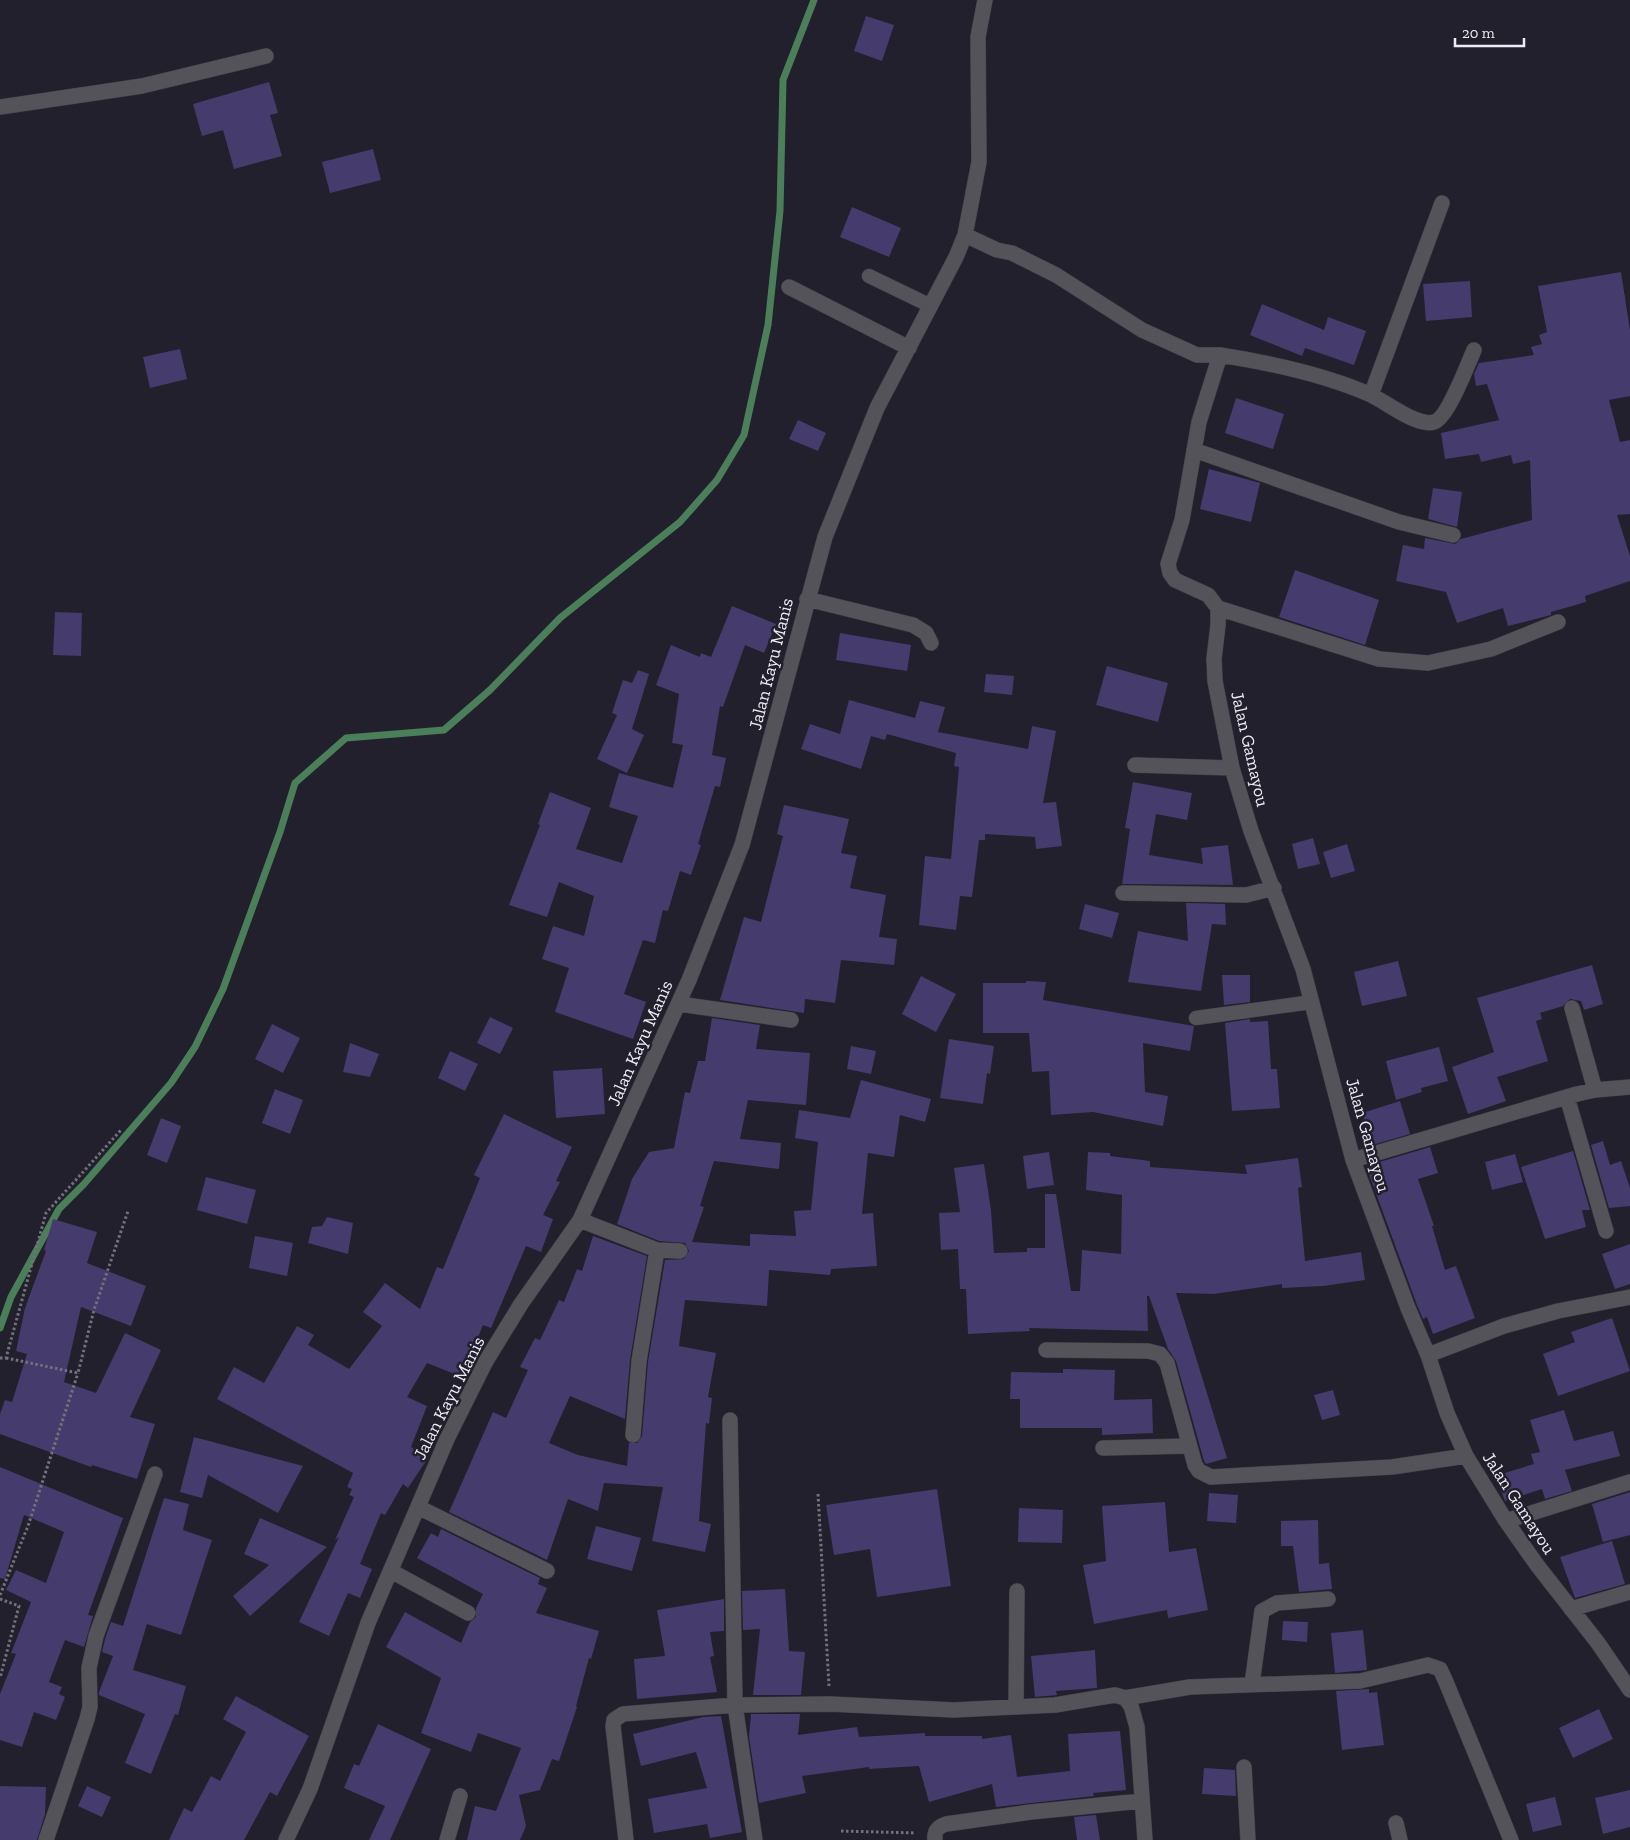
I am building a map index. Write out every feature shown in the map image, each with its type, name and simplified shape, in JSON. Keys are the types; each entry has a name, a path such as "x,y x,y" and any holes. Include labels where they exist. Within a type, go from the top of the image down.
{"street":[{"name":"Jalan Kayu Manis","path":"286,1840 310,1790 368,1623 447,1439 486,1361 521,1304 580,1220 679,1004 742,845 825,537 877,408 956,257 965,235 979,162 978,37 985,0"},
{"path":"0,107 142,86 266,56"},
{"path":"1371,396 1442,203"},
{"path":"965,235 997,250 1012,253 1056,275 1142,330 1197,355 1220,355 1271,363 1371,396 1400,412 1425,422 1433,422 1441,418 1462,380 1474,350"},
{"path":"789,287 909,348"},
{"path":"1220,355 1199,422 1182,520 1168,564 1170,573 1175,580 1208,595 1218,608 1379,659 1428,663 1491,649 1558,622"},
{"path":"1194,450 1399,522 1453,535"},
{"path":"807,599 913,625 926,633 931,643"},
{"name":"Jalan Gamayou","path":"1218,608 1214,659 1216,682 1232,768 1251,831 1303,969 1353,1160 1408,1308 1428,1355 1447,1413 1466,1456 1506,1521 1598,1643 1630,1690"},
{"path":"1135,765 1232,768"},
{"path":"1123,893 1246,895 1274,888"},
{"path":"679,1004 791,1020"},
{"path":"1572,1008 1596,1090"},
{"path":"1353,1160 1596,1090 1630,1087"},
{"path":"1567,1098 1606,1231"},
{"path":"580,1220 657,1250 680,1251"},
{"path":"633,1436 639,1361 657,1250"},
{"path":"1428,1355 1504,1326 1558,1311 1630,1297"},
{"path":"1046,1350 1148,1351 1160,1354 1167,1363 1189,1446 1199,1471 1211,1477 1392,1467 1466,1456"},
{"path":"730,1420 734,1705 755,1840"},
{"path":"1103,1448 1189,1446"},
{"path":"46,1840 90,1707 89,1668 96,1636 155,1474"},
{"path":"1506,1521 1630,1482"},
{"path":"418,1506 547,1571"},
{"path":"391,1571 468,1613"},
{"path":"1016,1707 1017,1591"},
{"path":"1571,1609 1630,1592"},
{"path":"1252,1684 1262,1612 1277,1603 1328,1599"},
{"path":"626,1840 613,1726 614,1720 623,1714 734,1705 830,1704 954,1710 1016,1707 1076,1703 1114,1695 1125,1698 1190,1687 1252,1684 1332,1684 1360,1681 1422,1666 1438,1667 1446,1682 1511,1840"},
{"path":"1125,1698 1131,1706 1137,1727 1145,1840"},
{"path":"1244,1767 1248,1840"},
{"path":"447,1840 460,1796"},
{"path":"935,1837 937,1829 946,1824 1142,1801"},
{"path":"1396,1823 1400,1840"}],"lane":[{"path":"869,276 931,306"},
{"path":"1196,1018 1312,1002"}],"path":[{"path":"6,1358 46,1213 121,1130"},
{"path":"0,1595 28,1526 78,1373 94,1310 128,1211"},
{"path":"0,1358 78,1373"},
{"path":"818,1494 830,1704"},
{"path":"0,1599 19,1606 0,1678"},
{"path":"841,1830 935,1837"}],"building":[{"path":"866,16 894,25 882,61 854,51"},
{"path":"269,82 278,113 270,115 282,156 234,169 223,130 202,136 193,104"},
{"path":"373,149 381,180 330,193 322,162"},
{"path":"852,207 901,228 889,257 840,237"},
{"path":"1621,272 1630,330 1630,396 1609,400 1620,442 1630,440 1630,514 1617,515 1630,556 1630,581 1585,596 1586,602 1551,612 1551,615 1508,626 1503,608 1457,623 1446,592 1396,581 1403,545 1424,549 1425,538 1455,544 1461,539 1532,520 1530,460 1513,464 1511,455 1481,462 1479,454 1445,459 1441,433 1499,420 1487,384 1476,386 1474,374 1479,363 1534,355 1531,347 1542,344 1539,335 1547,332 1538,286"},
{"path":"1470,281 1472,317 1426,321 1423,284"},
{"path":"1262,304 1324,330 1328,317 1366,331 1354,365 1305,348 1302,356 1250,335"},
{"path":"180,349 187,379 150,388 143,357"},
{"path":"1236,398 1284,414 1273,449 1225,433"},
{"path":"798,420 826,433 818,451 789,439"},
{"path":"1209,469 1260,483 1251,522 1200,509"},
{"path":"1433,488 1462,492 1457,527 1428,519"},
{"path":"1295,570 1379,600 1365,645 1279,617"},
{"path":"732,606 776,624 764,653 745,645 723,707 720,706 712,755 726,758 720,787 715,786 698,844 701,845 691,875 680,871 668,911 663,910 655,943 643,940 624,994 646,1002 633,1039 555,1012 569,968 542,959 553,926 584,936 594,896 559,882 547,917 509,905 540,825 538,824 550,792 591,808 576,849 622,863 638,816 609,807 619,773 673,788 683,745 672,743 679,694 656,685 671,645 700,657 701,653 711,657"},
{"path":"55,612 82,613 81,656 53,655"},
{"path":"840,633 911,645 907,671 836,660"},
{"path":"1107,666 1168,683 1158,722 1096,705"},
{"path":"638,670 649,674 632,729 644,735 627,773 597,759 617,715 612,713 623,680 632,683"},
{"path":"986,674 1014,676 1012,695 984,692"},
{"path":"849,700 915,718 920,701 945,707 938,732 1028,749 1032,726 1056,731 1043,803 1056,802 1062,846 1036,849 1035,837 985,834 985,840 979,840 972,897 960,896 956,930 919,925 925,856 951,859 959,767 954,766 956,753 887,734 885,740 871,736 861,769 801,749 810,724 840,734"},
{"path":"1133,782 1192,793 1187,820 1156,814 1149,855 1203,864 1201,848 1228,845 1233,885 1122,884 1130,829 1125,828"},
{"path":"784,805 849,819 841,853 857,856 850,888 886,895 879,937 897,939 894,965 841,960 835,1003 805,999 804,1013 720,1000 744,917 761,922 783,836 777,834"},
{"path":"1313,838 1320,864 1298,869 1292,844"},
{"path":"1347,844 1355,871 1331,878 1323,852"},
{"path":"1186,903 1225,904 1226,925 1212,924 1201,991 1128,982 1138,931 1188,941"},
{"path":"1085,904 1119,913 1112,938 1079,929"},
{"path":"1398,961 1407,996 1362,1006 1354,972"},
{"path":"1592,965 1603,1004 1584,1010 1581,1001 1570,999 1563,1006 1540,1013 1542,1019 1536,1021 1548,1061 1497,1077 1506,1101 1468,1114 1452,1067 1494,1052 1477,998"},
{"path":"1222,975 1250,975 1250,1002 1224,1005"},
{"path":"921,976 956,994 936,1032 902,1014"},
{"path":"1026,981 1046,982 1043,1000 1194,1026 1190,1051 1143,1043 1145,1092 1168,1096 1163,1126 1093,1112 1051,1115 1049,1071 1032,1072 1029,1033 983,1033 983,983 1026,983"},
{"path":"490,1017 513,1028 500,1054 477,1043"},
{"path":"712,1018 760,1025 756,1049 810,1053 806,1105 748,1100 740,1139 781,1143 779,1169 714,1161 700,1206 704,1207 692,1242 750,1246 750,1234 796,1236 794,1211 811,1210 818,1142 795,1138 799,1110 850,1118 861,1080 931,1099 925,1122 900,1115 894,1157 868,1153 862,1214 873,1213 877,1266 831,1269 830,1275 769,1270 767,1306 685,1300 679,1346 716,1353 708,1397 712,1398 709,1424 706,1423 699,1521 711,1524 705,1552 652,1541 663,1487 604,1483 598,1511 568,1499 547,1560 449,1512 493,1412 506,1418 528,1370 520,1367 535,1338 540,1340 559,1300 564,1302 577,1269 582,1271 593,1236 647,1256 630,1360 625,1419 570,1396 549,1443 578,1455 627,1466 629,1443 637,1443 642,1436 648,1362 665,1260 684,1259 689,1251 685,1243 659,1241 617,1224 632,1179 649,1152 674,1148 685,1092 690,1093 698,1061 705,1061"},
{"path":"1250,1019 1250,1022 1268,1021 1271,1069 1277,1069 1280,1108 1232,1111 1225,1023"},
{"path":"272,1024 300,1038 283,1073 255,1059"},
{"path":"949,1039 994,1046 990,1074 987,1073 983,1104 940,1098"},
{"path":"350,1043 379,1054 370,1077 343,1072"},
{"path":"851,1046 876,1051 871,1074 847,1069"},
{"path":"1439,1047 1448,1081 1421,1088 1422,1092 1396,1100 1386,1061"},
{"path":"450,1051 478,1064 465,1091 438,1078"},
{"path":"602,1068 605,1114 556,1118 553,1071"},
{"path":"275,1089 303,1100 290,1134 262,1123"},
{"path":"1400,1101 1410,1134 1372,1145 1362,1113"},
{"path":"504,1114 572,1147 556,1181 560,1182 543,1215 553,1219 541,1252 526,1246 491,1328 483,1325 462,1377 427,1363 407,1397 427,1406 411,1447 428,1458 408,1488 403,1484 385,1515 381,1513 360,1564 372,1569 360,1598 348,1593 329,1636 299,1622 339,1537 335,1540 354,1497 349,1495 352,1489 347,1487 353,1473 217,1399 234,1367 264,1383 297,1326 314,1335 308,1345 349,1369 382,1326 363,1312 385,1283 420,1309 437,1267 443,1269 480,1178 474,1175"},
{"path":"161,1118 181,1126 167,1163 147,1155"},
{"path":"1603,1141 1610,1165 1621,1161 1630,1188 1630,1206 1609,1208 1591,1145"},
{"path":"1430,1147 1438,1173 1418,1179 1434,1226 1432,1226 1445,1270 1456,1266 1475,1318 1433,1334 1427,1317 1423,1319 1417,1305 1366,1166"},
{"path":"1573,1151 1590,1210 1582,1210 1586,1227 1545,1239 1521,1167"},
{"path":"1049,1152 1054,1185 1027,1189 1023,1156"},
{"path":"1088,1152 1110,1153 1110,1156 1150,1161 1150,1167 1247,1174 1245,1165 1298,1158 1302,1187 1298,1188 1305,1261 1361,1252 1365,1280 1323,1286 1282,1288 1282,1284 1214,1294 1176,1293 1227,1458 1206,1464 1204,1461 1176,1361 1168,1349 1149,1296 1147,1296 1148,1331 1029,1328 1030,1331 968,1334 966,1289 960,1289 958,1249 941,1250 939,1213 960,1212 954,1168 984,1164 991,1210 994,1253 1027,1252 1027,1248 1045,1248 1045,1194 1056,1194 1071,1291 1080,1291 1082,1250 1121,1254 1122,1195 1086,1190"},
{"path":"1515,1154 1523,1182 1492,1190 1485,1162"},
{"path":"206,1177 256,1190 247,1224 197,1210"},
{"path":"327,1217 353,1223 348,1254 308,1243 312,1227 322,1226"},
{"path":"53,1219 97,1232 87,1263 146,1286 131,1326 81,1307 64,1382 96,1393 125,1333 161,1350 130,1417 155,1424 137,1479 92,1465 91,1467 0,1434 0,1414 5,1400 12,1402 27,1354 16,1351 25,1308 46,1251 44,1250"},
{"path":"255,1236 293,1243 287,1276 249,1268"},
{"path":"1630,1244 1630,1284 1615,1289 1602,1254"},
{"path":"1612,1318 1630,1371 1558,1396 1543,1354 1575,1342 1571,1332"},
{"path":"1063,1369 1115,1370 1114,1400 1152,1399 1153,1433 1102,1435 1102,1428 1020,1428 1020,1399 1010,1399 1011,1372 1063,1373"},
{"path":"1333,1390 1340,1415 1322,1420 1314,1395"},
{"path":"1564,1410 1574,1441 1613,1431 1620,1456 1565,1470 1572,1491 1545,1499 1542,1489 1505,1501 1495,1476 1534,1464 1531,1454 1540,1452 1530,1420"},
{"path":"194,1437 303,1466 278,1513 208,1475 202,1498 180,1492"},
{"path":"0,1467 123,1518 88,1615 93,1616 84,1647 65,1640 49,1682 62,1687 59,1694 65,1697 56,1720 34,1712 22,1747 0,1740 0,1694 16,1654 11,1653 31,1602 6,1590 16,1570 46,1583 64,1532 24,1515 5,1579 0,1578"},
{"path":"937,1489 951,1586 877,1597 870,1549 834,1555 826,1505"},
{"path":"1630,1492 1630,1535 1603,1542 1592,1504"},
{"path":"1209,1493 1238,1495 1236,1523 1207,1521"},
{"path":"164,1498 189,1504 183,1530 212,1540 181,1635 147,1624 133,1670 186,1686 178,1715 175,1714 151,1774 125,1763 145,1714 99,1695 99,1692 113,1656 102,1652 105,1639 111,1622 123,1626"},
{"path":"1165,1502 1169,1552 1196,1548 1208,1610 1168,1618 1167,1610 1094,1624 1083,1565 1106,1561 1102,1506"},
{"path":"1019,1508 1063,1510 1062,1543 1018,1542"},
{"path":"260,1518 327,1547 250,1616 233,1596 269,1565 244,1554"},
{"path":"1318,1520 1319,1564 1329,1563 1332,1589 1299,1592 1293,1546 1281,1546 1281,1521"},
{"path":"596,1526 641,1538 632,1571 587,1559"},
{"path":"441,1529 540,1578 538,1584 547,1588 536,1613 599,1631 591,1659 589,1658 577,1707 559,1761 552,1759 540,1790 519,1795 526,1826 520,1840 467,1840 475,1806 496,1811 521,1748 478,1733 471,1752 421,1733 441,1678 386,1647 405,1612 461,1643 470,1622 476,1617 476,1608 483,1594 417,1558 431,1533 438,1537"},
{"path":"1612,1541 1625,1584 1575,1598 1560,1557"},
{"path":"785,1589 789,1651 805,1652 801,1695 753,1695 760,1629 743,1630 742,1591"},
{"path":"724,1599 724,1631 710,1632 714,1656 710,1657 717,1692 637,1699 634,1659 665,1656 657,1610"},
{"path":"1283,1621 1308,1622 1307,1642 1282,1640"},
{"path":"1363,1630 1367,1670 1335,1673 1331,1633"},
{"path":"1095,1650 1097,1688 1056,1691 1057,1695 1035,1697 1031,1656"},
{"path":"1369,1689 1369,1693 1377,1692 1384,1745 1342,1750 1336,1691"},
{"path":"236,1696 309,1736 277,1796 270,1792 244,1840 169,1840 184,1808 192,1812 211,1776 220,1781 246,1732 223,1719"},
{"path":"1599,1709 1613,1739 1573,1758 1559,1728"},
{"path":"751,1714 800,1714 798,1735 857,1727 859,1737 925,1733 925,1736 982,1736 982,1739 1011,1735 1017,1777 1070,1771 1068,1734 1120,1731 1126,1790 1093,1793 1094,1796 996,1807 992,1784 929,1802 919,1766 869,1769 869,1767 802,1776 806,1793 759,1803 749,1737"},
{"path":"721,1716 742,1832 710,1838 707,1824 654,1833 648,1799 707,1788 696,1752 641,1766 633,1734 703,1717"},
{"path":"378,1724 431,1749 390,1840 369,1840 385,1806 344,1788 354,1764 359,1766"},
{"path":"1204,1768 1235,1770 1236,1796 1202,1794"},
{"path":"0,1786 46,1787 45,1814 37,1840 0,1840"},
{"path":"87,1786 111,1797 102,1817 78,1806"},
{"path":"1630,1790 1630,1827 1603,1834 1595,1798"},
{"path":"1555,1797 1562,1825 1533,1832 1526,1804"},
{"path":"1096,1815 1100,1840 1077,1840 1074,1817"}],"waterway":[{"path":"0,1328 11,1297 59,1209 84,1184 171,1083 195,1047 223,989 280,832 295,783 346,738 444,730 490,690 560,618 680,522 717,480 744,435 768,325 780,211 783,80 814,0"}]}
